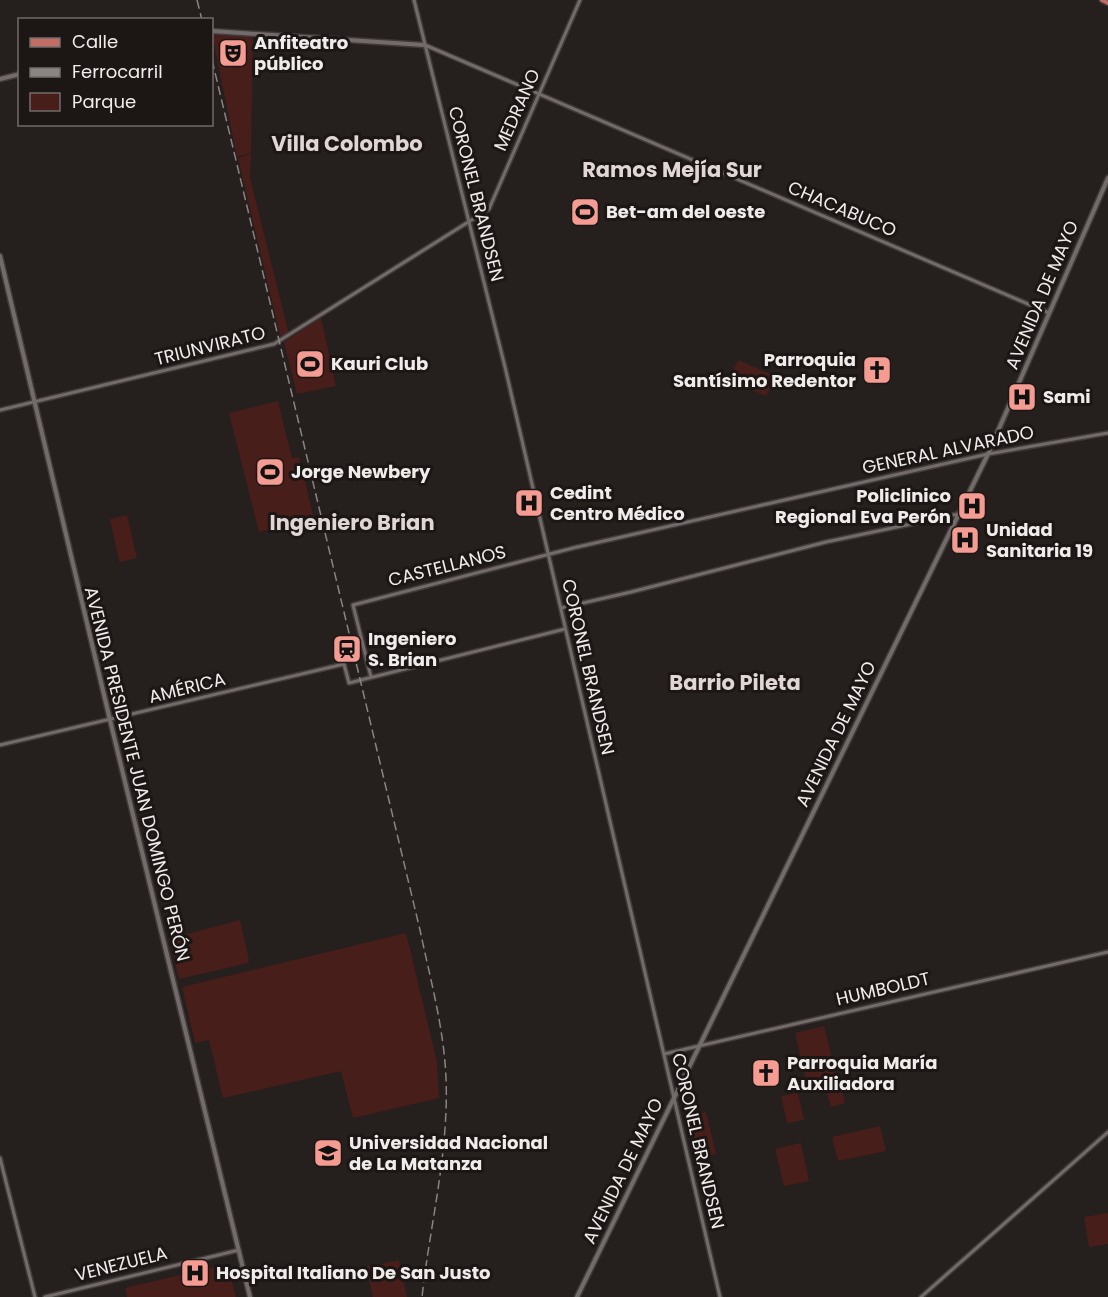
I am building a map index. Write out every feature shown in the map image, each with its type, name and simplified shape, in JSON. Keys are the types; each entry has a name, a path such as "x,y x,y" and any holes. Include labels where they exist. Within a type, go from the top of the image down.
{"main road":[{"path":"1102,0 1108,3"},
{"path":"213,31 424,45"},
{"path":"0,79 18,74"},
{"name":"AVENIDA DE MAYO","path":"577,1297 988,454 1108,178"},
{"name":"AVENIDA PRESIDENTE JUAN DOMINGO PERÓN","path":"0,256 250,1297"}],"street":[{"name":"CORONEL BRANDSEN","path":"414,0 505,367 720,1297"},
{"name":"MEDRANO","path":"469,222 489,209 580,0"},
{"name":"CHACABUCO","path":"424,45 1049,313"},
{"name":"TRIUNVIRATO","path":"0,410 274,344 469,222"},
{"name":"GENERAL ALVARADO","path":"549,554 988,454 1108,433"},
{"path":"561,608 816,545 958,514"},
{"name":"CASTELLANOS","path":"371,677 353,605 549,554"},
{"path":"371,677 565,629"},
{"name":"AMÉRICA","path":"0,745 344,664 349,682 371,677"},
{"name":"HUMBOLDT","path":"663,1054 1108,951"},
{"path":"921,1297 1108,1132"},
{"path":"0,1158 35,1297"},
{"name":"VENEZUELA","path":"45,1297 239,1250"}],"green space":[{"path":"213,34 251,36 253,40 251,153 237,157"},
{"path":"251,154 250,178 289,334 281,339 238,158"},
{"name":"Kauri Club","path":"321,318 336,386 297,394 284,342"},
{"path":"738,360 775,376 766,396 729,380"},
{"name":"Jorge Newbery","path":"278,401 292,458 299,457 314,519 259,532 229,413"},
{"path":"127,515 137,558 121,562 110,519"},
{"path":"240,920 248,963 179,979 169,939"},
{"path":"406,933 437,1062 439,1098 353,1118 341,1071 223,1098 209,1040 195,1043 182,987"},
{"path":"824,1026 837,1077 807,1084 795,1033"},
{"path":"839,1079 845,1103 831,1107 824,1082"},
{"path":"798,1093 804,1120 787,1123 781,1096"},
{"path":"706,1112 716,1154 699,1158 689,1116"},
{"path":"880,1126 886,1151 838,1161 832,1137"},
{"path":"801,1143 809,1181 784,1186 775,1149"},
{"path":"1108,1213 1108,1244 1089,1247 1084,1217"},
{"path":"399,1260 407,1297 373,1297 366,1267"},
{"path":"227,1264 236,1297 127,1297 125,1288"}],"railway":[{"path":"197,0 202,18"},
{"path":"213,64 440,1022 446,1078 445,1134 422,1297"}],"place":[{"name":"Anfiteatro público","path":"233,53"},
{"name":"Bet-am del oeste","path":"585,212"},
{"name":"Kauri Club","path":"310,364"},
{"name":"Parroquia Santísimo Redentor","path":"877,370"},
{"name":"Sami","path":"1022,397"},
{"name":"Jorge Newbery","path":"270,472"},
{"name":"Cedint Centro Médico","path":"529,503"},
{"name":"Policlinico Regional Eva Perón","path":"972,506"},
{"name":"Unidad Sanitaria 19","path":"965,540"},
{"name":"Ingeniero S. Brian","path":"347,649"},
{"name":"Parroquia María Auxiliadora","path":"766,1073"},
{"name":"Universidad Nacional de La Matanza","path":"328,1153"},
{"name":"Hospital Italiano De San Justo","path":"195,1273"}],"district":[{"name":"Villa Colombo","path":"347,144"},
{"name":"Ramos Mejía Sur","path":"672,170"},
{"name":"Ingeniero Brian","path":"352,523"},
{"name":"Barrio Pileta","path":"735,683"}]}
